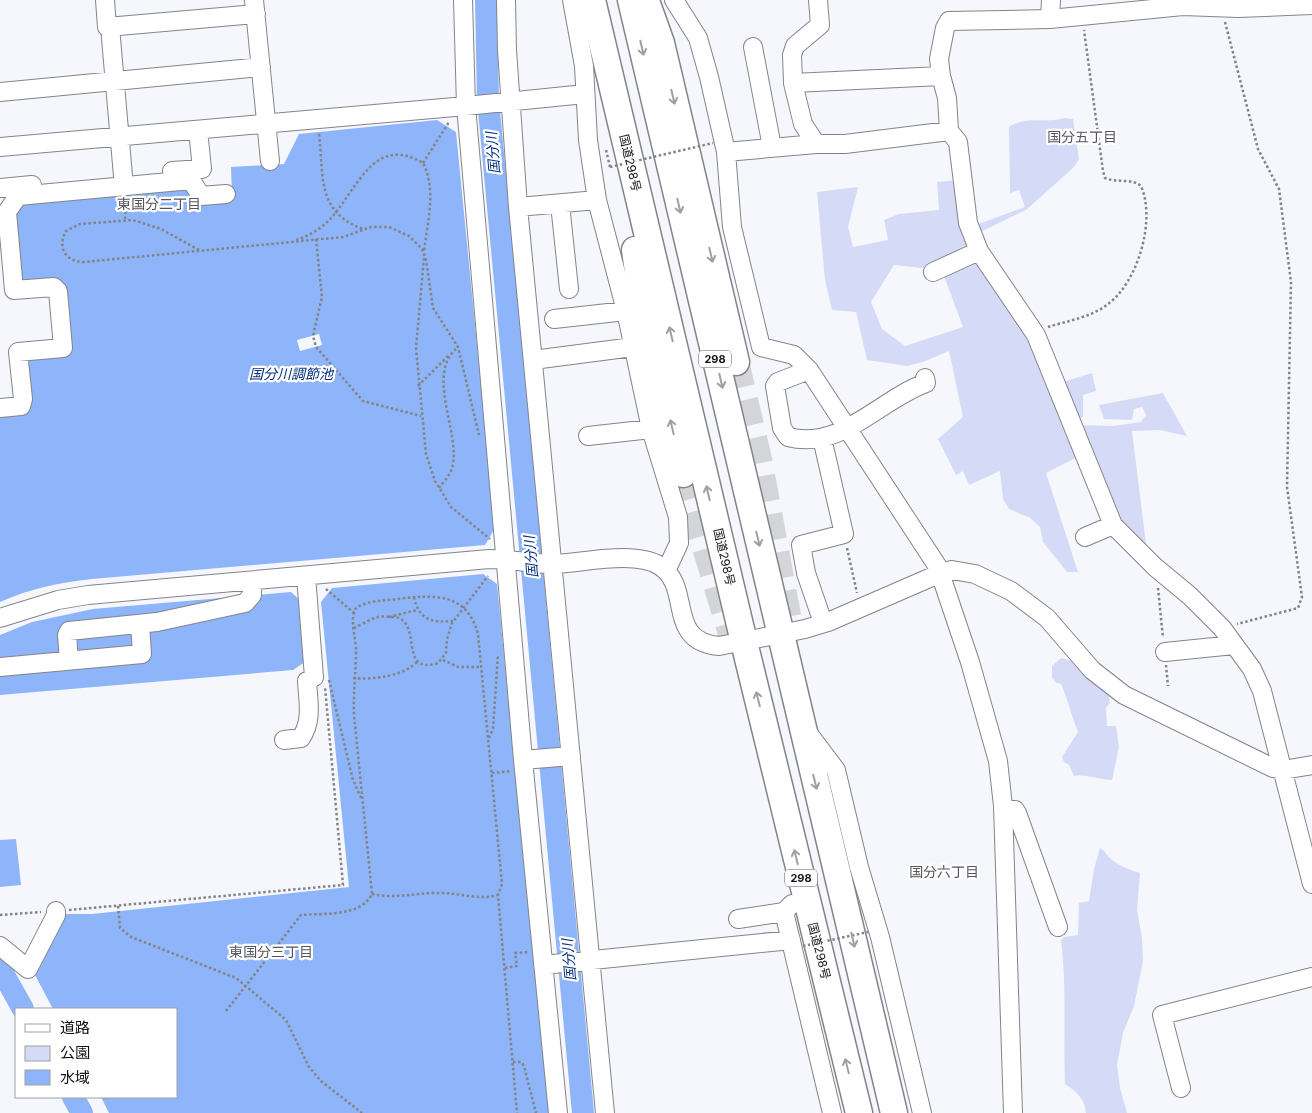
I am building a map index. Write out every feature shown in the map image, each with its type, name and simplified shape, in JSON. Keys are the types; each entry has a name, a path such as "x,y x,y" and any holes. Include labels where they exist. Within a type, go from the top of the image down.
{"highway":[{"name":"国道298号","path":"592,0 744,642 859,1113"},
{"name":"298","path":"631,0 799,718 894,1113"},
{"path":"646,0 660,43 736,362"},
{"path":"619,117 628,204 641,293 683,474"}],"street":[{"path":"105,0 123,176"},
{"path":"463,0 470,106 513,560 507,578 558,1113"},
{"path":"506,0 508,102 533,360 549,564 605,1113"},
{"path":"572,0 582,57 591,168 597,200 626,311 650,429 678,517 679,543 666,571"},
{"path":"674,0 698,38 704,57 732,227 761,347 794,355 809,370 941,573 970,662 998,761 1003,810 1013,1113"},
{"path":"816,144 803,124 793,83 793,50 820,25 818,0"},
{"path":"1050,19 1051,0"},
{"path":"1312,6 1183,3 1050,19 949,21 944,28 940,52 941,76 948,98 949,131 958,142 968,223 979,251 1034,331 1113,525 1155,567 1190,596 1222,628 1252,669 1262,691 1312,884"},
{"path":"108,27 255,7 270,161"},
{"path":"752,47 772,147"},
{"path":"0,92 261,67"},
{"path":"793,83 941,76"},
{"path":"0,147 470,106 585,94"},
{"path":"0,188 202,169 198,130"},
{"path":"720,148 845,144 949,131"},
{"path":"0,408 21,406 23,399 18,352 63,348 58,291 54,287 14,290 7,212 18,196 191,180 201,196 226,194"},
{"path":"518,207 597,200"},
{"path":"560,204 569,289"},
{"path":"933,272 979,251"},
{"path":"554,319 626,311"},
{"path":"533,360 633,347"},
{"path":"809,370 778,382 775,386 782,428 788,437 798,440 822,438 848,429 908,389 926,383 925,378"},
{"path":"588,436 650,429"},
{"path":"820,614 806,573 801,545 844,534 822,438"},
{"path":"1085,536 1113,525"},
{"path":"0,618 58,600 252,581 404,567 513,560 549,564 637,559 660,566 666,571 673,582 686,628 693,637 708,645 744,642 780,635 828,622 952,570 975,574 1011,591 1047,618 1092,670 1124,695 1273,768 1283,770 1312,765"},
{"path":"284,740 300,738 307,728 315,681 306,576"},
{"path":"69,661 66,635 69,631 157,622 245,604 252,595 252,581"},
{"path":"0,667 142,654 140,624"},
{"path":"1165,652 1234,645"},
{"path":"799,718 809,735 836,770 859,867 880,937 922,1113"},
{"path":"525,763 569,757"},
{"path":"1003,810 1015,810 1017,813 1058,927"},
{"path":"738,919 784,912 804,890"},
{"path":"0,946 28,969 56,915 56,911"},
{"path":"784,912 797,943 832,1113"},
{"path":"544,960 590,961 797,943"},
{"path":"1181,1088 1162,1015 1312,977"}],"path":[{"path":"1222,628 1298,608 1302,597 1286,486 1291,282 1279,189 1258,149 1232,5"},
{"path":"1034,331 1099,311 1110,303 1136,265 1146,234 1146,215 1141,186 1137,183 1105,178 1082,16"},
{"path":"446,125 423,163 430,186 416,336 421,416 426,454 439,488 451,508 488,538"},
{"path":"319,131 324,189 336,212 345,222 365,230"},
{"path":"610,167 720,148"},
{"path":"292,242 320,229 336,212 368,170 382,157 391,154 402,154 423,163"},
{"path":"126,203 126,219"},
{"path":"198,250 161,229 126,219 80,224 70,227 62,237 64,252 72,260 78,262 343,237 382,226 399,231 415,241 424,255 433,308 458,347 481,444"},
{"path":"316,239 322,297 313,336 316,347 363,401 421,416"},
{"path":"418,386 458,347"},
{"path":"439,488 449,474 453,461 444,380 446,364 452,352"},
{"path":"844,534 860,608"},
{"path":"1155,567 1168,686"},
{"path":"354,628 378,617 398,618 406,622 410,630 411,652 418,660 432,665 443,660 446,653 448,630 454,620 489,575 494,577"},
{"path":"329,591 354,613"},
{"path":"226,1011 301,915 357,909 368,903 372,894 354,715 353,678 356,653 354,613 356,608 369,602 438,596 462,605 474,619 478,634 502,884 498,895 517,1113"},
{"path":"414,597 417,610 421,615 441,622 454,620"},
{"path":"389,617 417,610"},
{"path":"488,739 493,729 498,646"},
{"path":"353,678 377,678 405,671 412,668 418,660"},
{"path":"443,660 458,667 482,667"},
{"path":"325,671 333,692 353,780 364,803"},
{"path":"0,915 344,885 315,681"},
{"path":"492,773 525,763"},
{"path":"372,894 392,898 435,893 471,897 498,895"},
{"path":"118,906 120,928 131,937 236,978 286,1020 302,1055 315,1074 362,1113"},
{"path":"797,943 868,932"},
{"path":"505,968 517,966 516,953 544,960"},
{"path":"513,1062 521,1062 524,1066 536,1113"}],"green space":[{"path":"1064,118 1073,119 1079,159 1074,167 1026,210 976,234 973,226 1025,207 1019,190 1010,193 1009,127 1029,120 1056,120"},
{"path":"959,180 976,249 931,269 894,265 871,302 882,329 905,346 963,327 942,271 978,255 1028,328 1079,456 1046,473 1078,572 1067,572 1043,542 1040,527 1030,518 1009,509 1003,499 1000,471 969,485 963,471 956,475 938,439 963,417 949,351 923,362 907,366 867,360 856,312 832,310 825,280 817,192 858,187 848,227 853,247 888,240 884,220 899,214 939,210 937,182"},
{"path":"1092,373 1096,391 1083,395 1083,417 1075,421 1060,383"},
{"path":"1163,393 1187,436 1160,430 1132,431 1147,552 1116,520 1077,425 1113,426 1141,422 1146,415 1142,407 1134,409 1132,420 1104,419 1099,405"},
{"path":"1061,658 1072,661 1109,696 1110,703 1106,708 1107,726 1116,726 1119,747 1112,780 1074,776 1069,765 1064,762 1062,757 1078,732 1061,684 1056,683 1052,677 1052,666"},
{"path":"1100,848 1118,864 1140,873 1137,910 1142,938 1143,961 1134,1006 1123,1033 1117,1065 1120,1088 1127,1113 1086,1113 1084,1104 1079,1096 1065,1084 1061,940 1064,937 1078,935 1079,903 1089,901 1094,869"}],"water":[{"name":"国分川調節池","path":"437,120 456,132 495,528 485,545 92,579 45,587 0,602 0,411 24,408 24,357 66,352 60,284 19,287 13,213 26,198 182,184 195,200 232,196 231,167 284,164 299,134"},
{"path":"483,574 497,584 549,1113 109,1113 102,1098 178,1098 178,1008 52,1008 35,975 65,914 92,914 349,887 321,602 332,588"},
{"path":"291,592 303,603 308,660 293,670 0,695 0,635 32,622 93,609"},
{"path":"16,839 21,885 0,887 0,840"}],"pier":[{"path":"319,334 322,345 300,351 297,340"}],"waterway":[{"name":"国分川","path":"486,0 488,100 583,1113"},
{"path":"0,968 22,1008"},
{"path":"74,1098 82,1113"}],"tunnel":[{"path":"736,362 759,459 790,626"},
{"path":"683,474 737,654"}],"district":[{"name":"国分五丁目","path":"1082,137"},
{"name":"東国分二丁目","path":"159,204"},
{"name":"国分六丁目","path":"944,872"},
{"name":"東国分三丁目","path":"271,952"}]}
